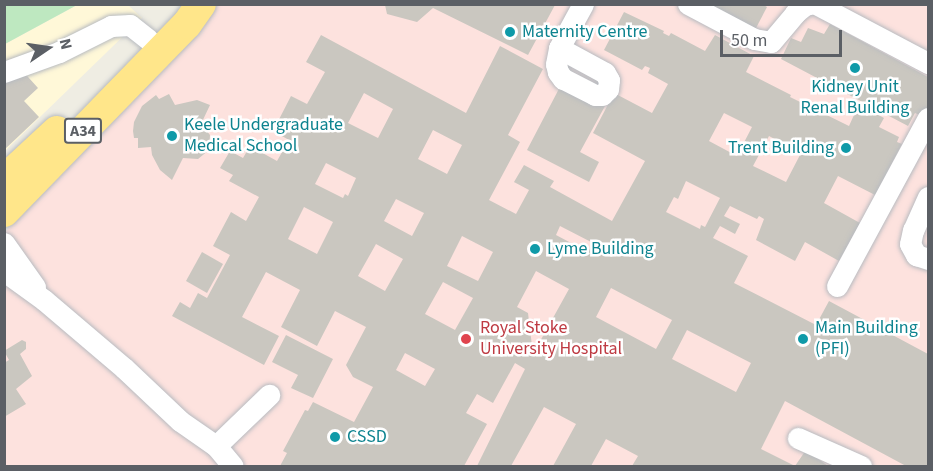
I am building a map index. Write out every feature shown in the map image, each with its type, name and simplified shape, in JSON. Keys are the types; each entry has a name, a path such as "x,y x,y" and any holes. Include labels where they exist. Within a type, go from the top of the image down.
{"highway":[{"name":"A34","path":"4,180 61,128 148,39 176,4"},
{"name":"A34","path":"4,212 186,24 201,4"}],"street":[{"path":"560,48 583,4"},
{"path":"688,4 754,39 771,42 795,13 810,4"},
{"path":"816,4 928,63"},
{"path":"4,72 59,52 111,26 130,25 148,39"},
{"path":"837,286 928,118"},
{"path":"928,197 910,244 916,255 928,259"},
{"path":"4,243 44,300"},
{"path":"4,271 44,300 124,368 180,421 216,446 232,466"},
{"path":"216,446 269,396"},
{"path":"798,438 861,466"}],"shaded area":[{"path":"77,5 128,5 142,18 5,151 5,44"},
{"name":"Royal Stoke University Hospital","path":"208,5 928,5 928,466 5,466 5,232 36,201"}],"green space":[{"path":"5,4 77,4 77,5 5,44"}],"building":[{"path":"708,4 762,4 767,7 755,30"},
{"name":"Maternity Centre","path":"385,5 555,5 528,55 433,8 417,22 387,14"},
{"path":"624,12 664,31 663,33 669,36 671,33 705,51 715,35 754,56 746,72 791,95 790,97 849,126 859,104 884,118 879,127 899,137 897,142 902,144 875,195 838,176 824,203 860,223 839,261 805,242 795,261 756,240 764,219 759,216 757,219 730,206 724,216 740,224 735,234 720,226 713,238 748,256 734,283 816,325 829,301 928,354 928,466 906,466 785,401 761,449 795,466 632,466 638,456 606,439 591,466 553,466 576,424 544,407 511,466 477,466 525,369 515,363 493,403 477,394 466,413 487,424 464,466 280,466 287,453 283,451 305,410 308,411 313,402 354,422 373,387 353,377 346,365 366,327 335,311 317,346 281,327 300,290 266,272 242,317 279,336 264,365 172,316 180,302 190,308 198,293 207,298 230,255 213,246 231,212 246,221 259,197 229,181 233,175 220,168 230,151 243,158 250,146 277,161 289,140 273,131 291,96 307,104 325,72 306,62 321,35 466,113 500,46 543,69 508,135 520,142 489,200 516,214 529,190 514,182 524,165 554,181 550,187 612,221 645,161 593,133 614,93 652,113 668,84 648,73 650,68 645,66 642,70 604,50","holes":["364,93 393,109 378,138 348,123","724,113 752,127 737,156 709,141","433,130 462,145 447,174 418,159","769,136 801,153 786,182 753,166","326,163 356,178 348,196 345,194 343,198 315,184","686,181 720,198 705,227 701,225 700,229 666,212 674,197 678,199","396,199 424,213 412,236 384,221","304,207 333,222 317,254 288,239","560,226 593,243 588,252 556,235","462,236 493,252 478,281 447,266","376,244 403,259 385,291 358,276","536,271 569,289 533,354 528,313 517,307","443,282 473,298 455,330 425,314","611,288 672,320 656,349 596,317","687,330 751,363 736,392 672,359","405,353 435,369 425,386 396,370"]},
{"name":"Kidney Unit Renal Building","path":"830,24 928,77 928,119 915,113 908,126 781,59 791,38 801,42 808,28 824,34"},
{"path":"19,67 38,88 24,101 39,117 4,150 4,80"},
{"path":"562,83 605,106 580,152 599,162 589,182 527,150"},
{"name":"Keele Undergraduate Medical School","path":"169,94 175,105 197,100 210,105 201,124 210,135 209,150 198,159 183,158 172,180 160,170 152,155 151,147 138,148 138,138 134,138 133,131 134,122 142,106 156,95 159,99"},
{"path":"202,252 223,264 207,293 186,281"},
{"path":"286,335 333,359 313,398 291,388 298,375 272,362"},
{"path":"22,340 26,342 26,349 20,354 32,376 16,389 26,404 4,417 4,363 9,360 4,351"},
{"path":"806,450 828,466 795,466"}],"place":[{"name":"Maternity Centre","path":"510,32"},
{"name":"Kidney Unit Renal Building","path":"855,68"},
{"name":"Keele Undergraduate Medical School","path":"172,136"},
{"name":"Trent Building","path":"846,148"},
{"name":"Lyme Building","path":"535,249"},
{"name":"Royal Stoke University Hospital","path":"466,339"},
{"name":"Main Building (PFI)","path":"803,339"},
{"name":"CSSD","path":"335,437"}]}
